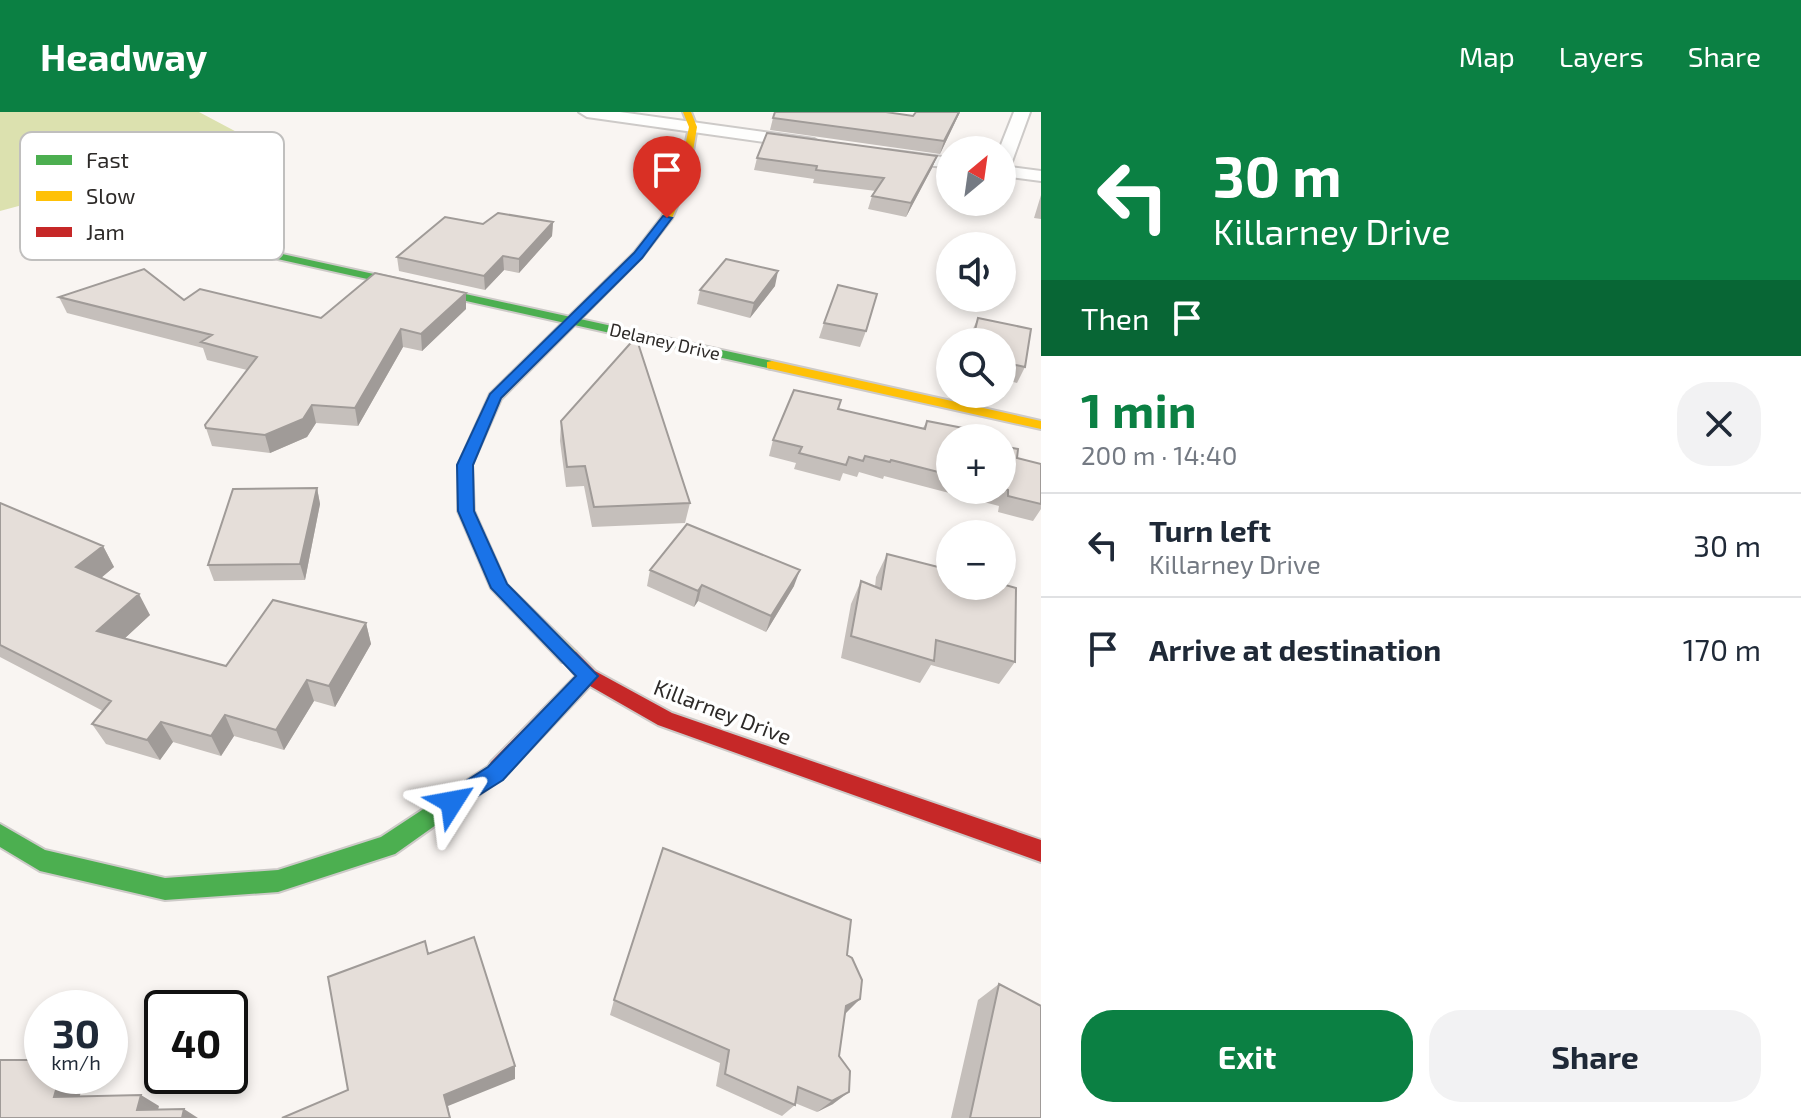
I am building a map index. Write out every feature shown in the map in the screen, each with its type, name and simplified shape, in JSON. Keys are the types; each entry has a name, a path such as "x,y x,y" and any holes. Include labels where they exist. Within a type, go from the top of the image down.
{"street":[{"path":"587,112 690,120 829,146"},
{"path":"1013,136 1022,112"},
{"name":"Killarney Drive","path":"690,120 683,181 667,218 638,255 495,397 465,465 466,511 500,588 588,676 665,719 1041,851"},
{"path":"875,153 936,161"},
{"path":"1016,171 1041,176"},
{"name":"Delaney Drive","path":"284,258 1041,425"},
{"path":"0,834 40,860 165,889 278,881 387,846 495,773 588,676"}],"green space":[{"path":"0,112 199,112 237,132 20,132 20,206 0,211"}],"building":[{"path":"775,112 886,112 913,116 916,112 959,112 947,136 936,136 936,140 773,118"},
{"path":"767,133 936,156 911,203 872,196 884,178 816,170 817,166 757,158"},
{"path":"498,213 553,222 519,259 503,256 484,276 397,257 445,217 483,224"},
{"path":"726,259 778,271 754,303 700,290"},
{"path":"144,269 184,300 200,289 321,318 375,273 466,293 421,334 401,329 355,408 312,405 303,419 265,435 206,428 205,425 257,357 201,342 212,335 59,297"},
{"path":"838,285 877,294 866,331 824,323"},
{"path":"978,318 1031,329 1025,367 1016,365 1016,328 976,328"},
{"path":"636,337 690,503 594,507 585,466 567,467 561,421"},
{"path":"794,390 841,400 838,409 925,429 927,421 942,424 936,424 936,471 865,456 863,461 849,457 846,465 799,453 802,447 773,440"},
{"path":"1016,449 1017,458 1041,464 1041,504 1016,498"},
{"path":"317,488 300,564 208,565 233,489"},
{"path":"0,503 103,546 76,567 139,594 97,631 226,666 273,600 366,623 329,686 307,680 276,730 225,715 211,736 161,722 147,740 92,724 111,701 0,645"},
{"path":"687,524 800,570 771,616 702,585 698,591 650,570"},
{"path":"887,554 936,566 936,600 1016,600 1015,662 936,640 934,661 851,636 861,581 881,589"},
{"path":"663,848 851,920 847,955 852,958 862,980 860,999 846,1006 839,1056 850,1071 849,1092 832,1101 798,1087 795,1105 725,1074 729,1050 614,1000"},
{"path":"474,937 515,1066 444,1095 450,1118 282,1118 348,1090 328,977 425,941 428,954"},
{"path":"999,984 1041,1006 1041,1118 970,1118"},
{"path":"0,1060 24,1060 24,1094 55,1094 54,1097 141,1095 137,1110 184,1109 182,1118 0,1118"}],"traffic: fast":[{"path":"284,257 772,365"},
{"path":"0,834 40,860 165,889 278,881 387,846 498,769"}],"traffic: slow":[{"path":"569,657 500,588 466,511 465,465 495,397 638,255 667,218 683,181 693,127 687,112"},
{"path":"772,365 1041,425"}],"traffic: jam":[{"path":"569,657 588,676 665,719 1041,851"},
{"path":"498,769 588,676"}],"route":[{"path":"452,802 495,773 588,676 500,588 466,511 465,465 495,397 638,255 667,218"}]}
